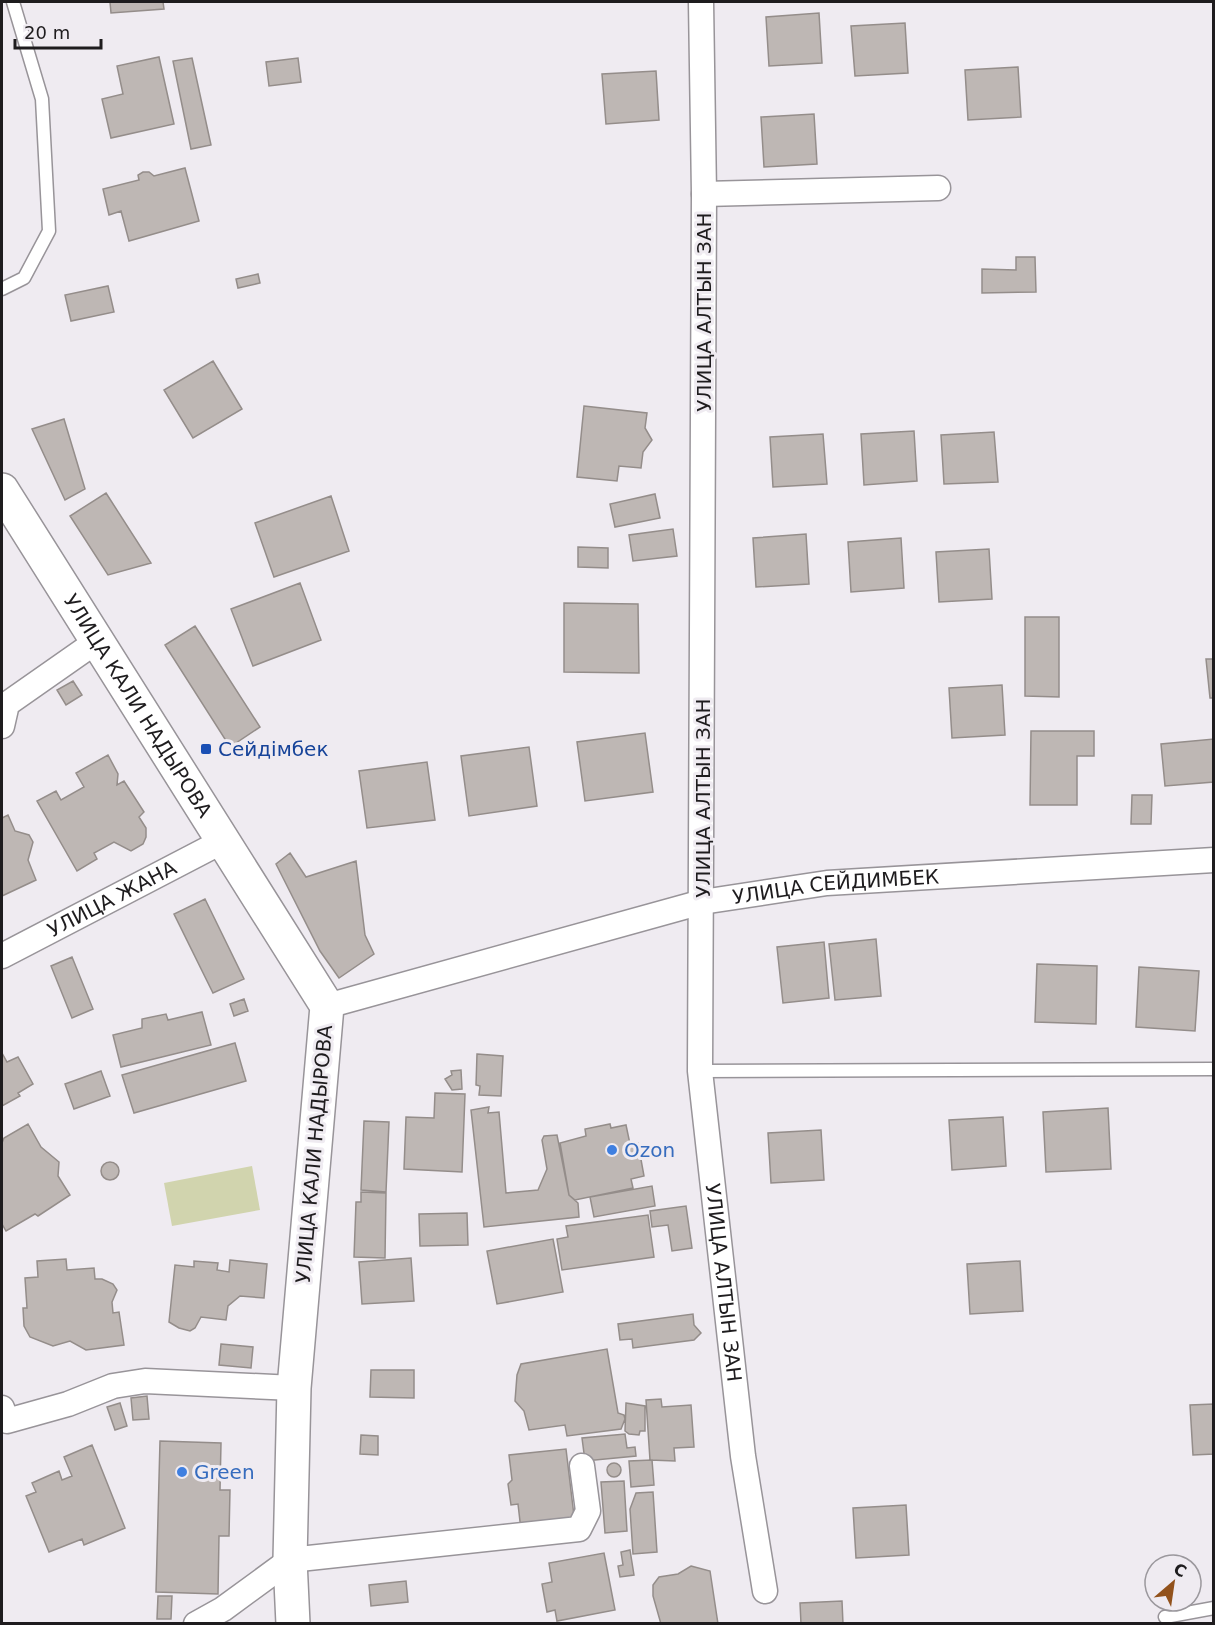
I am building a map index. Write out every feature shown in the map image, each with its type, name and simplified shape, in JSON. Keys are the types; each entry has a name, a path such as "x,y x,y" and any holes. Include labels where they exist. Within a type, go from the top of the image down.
{"street":[{"name":"УЛИЦА АЛТЫН ЗАН","path":"701,2 704,194 700,1071 743,1456 765,1591"},
{"path":"704,194 938,188"},
{"name":"УЛИЦА КАЛИ НАДЫРОВА","path":"2,490 327,1006 294,1388 290,1560 293,1623"},
{"path":"2,726 7,704 97,641"},
{"name":"УЛИЦА ЖАНА","path":"2,957 223,841"},
{"name":"УЛИЦА СЕЙДИМБЕК","path":"327,1006 702,903 827,883 1214,860"},
{"path":"2,1408 7,1420 68,1404 113,1386 145,1381 294,1388"},
{"path":"196,1623 223,1609 290,1560 579,1529 588,1511 582,1466"}],"lane":[{"path":"2,289 24,278 49,231 42,99 13,2"},
{"path":"700,1071 1214,1069"},
{"path":"1165,1617 1214,1608"}],"green space":[{"path":"252,1166 260,1210 172,1226 164,1183"}],"building":[{"path":"110,2 163,2 164,9 111,13"},
{"path":"819,13 822,63 769,66 766,17"},
{"path":"905,23 908,73 855,76 851,26"},
{"path":"159,57 174,124 111,138 102,99 123,94 117,66"},
{"path":"192,58 211,145 191,149 173,61"},
{"path":"298,58 301,82 269,86 266,62"},
{"path":"1018,67 1021,117 968,120 965,70"},
{"path":"656,71 659,120 606,124 602,74"},
{"path":"814,114 817,164 764,167 761,117"},
{"path":"185,168 199,221 129,241 121,211 109,215 103,189 139,180 138,175 143,172 149,172 154,176"},
{"path":"1016,257 1035,257 1036,292 982,293 982,269 1016,270"},
{"path":"258,274 260,283 238,288 236,279"},
{"path":"108,286 114,312 71,321 65,295"},
{"path":"213,361 242,409 193,438 164,390"},
{"path":"584,406 647,413 645,428 652,440 643,452 641,468 619,466 617,481 577,477"},
{"path":"64,419 85,489 65,500 32,429"},
{"path":"914,431 917,481 864,485 861,434"},
{"path":"994,432 998,482 944,484 941,435"},
{"path":"823,434 827,484 773,487 770,437"},
{"path":"106,493 151,563 108,575 70,516"},
{"path":"655,494 660,518 615,527 610,504"},
{"path":"331,496 349,551 274,577 255,523"},
{"path":"673,529 677,556 633,561 629,535"},
{"path":"806,534 809,584 756,587 753,538"},
{"path":"901,538 904,588 851,592 848,542"},
{"path":"578,547 608,548 608,568 578,567"},
{"path":"989,549 992,599 939,602 936,552"},
{"path":"300,583 321,640 253,666 231,609"},
{"path":"564,603 638,604 639,673 564,672"},
{"path":"1025,617 1059,617 1059,697 1025,696"},
{"path":"195,626 260,727 230,747 165,645"},
{"path":"1206,659 1214,659 1214,698 1210,698"},
{"path":"73,681 82,695 66,705 57,690"},
{"path":"1002,685 1005,735 952,738 949,688"},
{"path":"1031,731 1094,731 1094,756 1077,756 1077,805 1030,805"},
{"path":"645,733 653,792 585,801 577,742"},
{"path":"1214,739 1214,782 1165,786 1161,744"},
{"path":"529,747 537,806 469,816 461,756"},
{"path":"108,755 118,774 117,785 124,781 144,812 139,817 146,828 146,837 143,844 131,851 114,842 94,853 97,859 77,871 37,801 56,791 61,800 84,787 76,773"},
{"path":"427,762 435,820 367,828 359,771"},
{"path":"1132,795 1152,795 1151,824 1131,824"},
{"path":"8,815 15,831 29,835 33,842 28,860 36,880 2,896 2,818"},
{"path":"290,853 306,877 356,861 365,935 374,954 339,978 320,951 276,864"},
{"path":"205,899 244,979 213,993 174,914"},
{"path":"876,939 881,996 835,1000 829,944"},
{"path":"824,942 829,998 783,1003 777,947"},
{"path":"72,957 93,1009 72,1018 51,966"},
{"path":"1037,964 1097,966 1096,1024 1035,1022"},
{"path":"1139,967 1199,971 1195,1031 1136,1027"},
{"path":"244,999 248,1011 234,1016 230,1004"},
{"path":"202,1012 211,1045 121,1067 113,1035 142,1028 142,1019 166,1014 168,1020"},
{"path":"235,1043 246,1081 134,1113 122,1075"},
{"path":"2,1053 7,1062 18,1057 33,1084 18,1093 20,1096 2,1106"},
{"path":"477,1054 503,1056 501,1096 479,1095 480,1086 476,1085"},
{"path":"461,1070 462,1089 452,1090 445,1079 452,1075 451,1071"},
{"path":"101,1071 110,1096 74,1109 65,1084"},
{"path":"435,1093 465,1094 462,1172 404,1169 406,1117 434,1118"},
{"path":"489,1107 488,1113 499,1112 506,1193 538,1190 547,1169 542,1140 544,1136 557,1135 569,1195 578,1203 579,1217 484,1227 471,1110"},
{"path":"1108,1108 1111,1169 1046,1172 1043,1112"},
{"path":"1003,1117 1006,1166 952,1170 949,1120"},
{"path":"364,1121 389,1122 386,1192 361,1190"},
{"path":"28,1124 41,1147 59,1162 58,1176 70,1195 38,1216 35,1214 6,1231 2,1224 2,1143 4,1138"},
{"path":"610,1124 611,1128 626,1125 630,1144 638,1143 644,1176 631,1179 633,1188 575,1200 569,1195 560,1143 586,1136 585,1129"},
{"path":"821,1130 824,1180 771,1183 768,1133"},
{"path":"110,1162 116,1165 119,1171 116,1177 110,1180 104,1177 101,1171 104,1165"},
{"path":"652,1186 655,1206 594,1217 590,1197"},
{"path":"361,1192 386,1193 385,1258 354,1257 356,1202 361,1202"},
{"path":"686,1206 692,1248 672,1251 668,1225 652,1227 650,1211"},
{"path":"467,1213 468,1245 420,1246 419,1214"},
{"path":"648,1215 654,1257 562,1270 557,1239 568,1237 566,1226"},
{"path":"553,1239 563,1292 497,1304 487,1251"},
{"path":"411,1258 414,1301 362,1304 359,1262"},
{"path":"66,1259 67,1270 94,1268 95,1279 102,1279 113,1284 117,1290 112,1302 113,1313 119,1312 124,1345 86,1350 70,1341 53,1346 30,1337 24,1326 23,1308 27,1308 25,1278 38,1277 37,1261"},
{"path":"230,1260 267,1264 264,1298 240,1296 228,1306 226,1320 201,1317 195,1328 190,1331 169,1322 175,1265 194,1267 194,1261 218,1263 217,1270 229,1272"},
{"path":"1020,1261 1023,1311 970,1314 967,1264"},
{"path":"693,1314 694,1325 701,1333 694,1340 633,1348 632,1339 620,1340 618,1324"},
{"path":"221,1344 253,1347 251,1368 219,1365"},
{"path":"607,1349 618,1413 624,1415 625,1419 621,1429 567,1436 565,1425 529,1430 524,1411 515,1401 517,1375 521,1364"},
{"path":"371,1370 414,1370 414,1398 370,1397"},
{"path":"147,1396 149,1419 133,1420 131,1398"},
{"path":"661,1399 662,1407 691,1405 694,1447 674,1448 675,1461 650,1460 646,1400"},
{"path":"120,1403 127,1426 115,1430 107,1407"},
{"path":"626,1403 645,1406 645,1431 640,1431 639,1435 625,1431"},
{"path":"1214,1404 1214,1454 1193,1455 1190,1405"},
{"path":"625,1434 627,1448 635,1447 636,1456 585,1461 582,1438"},
{"path":"361,1435 378,1436 378,1455 360,1454"},
{"path":"160,1441 221,1443 220,1490 230,1490 229,1536 219,1536 218,1594 156,1592"},
{"path":"92,1445 125,1528 84,1545 82,1539 49,1552 26,1496 36,1492 32,1483 59,1471 62,1480 72,1476 64,1457"},
{"path":"566,1449 575,1524 521,1530 518,1504 511,1505 508,1484 512,1480 509,1455"},
{"path":"652,1460 654,1485 631,1487 629,1461"},
{"path":"611,1463 617,1463 621,1470 617,1477 611,1477 607,1473 607,1467"},
{"path":"624,1481 627,1531 605,1533 601,1482"},
{"path":"653,1492 657,1552 633,1554 630,1509 636,1493"},
{"path":"906,1505 909,1555 856,1558 853,1508"},
{"path":"630,1550 634,1575 620,1577 618,1566 623,1565 621,1552"},
{"path":"604,1553 615,1610 557,1621 555,1610 547,1612 542,1584 552,1582 549,1563"},
{"path":"691,1566 710,1571 718,1624 661,1624 653,1596 653,1585 659,1577 678,1574"},
{"path":"406,1581 408,1602 371,1606 369,1585"},
{"path":"158,1596 172,1596 171,1619 157,1619"},
{"path":"842,1601 843,1624 801,1624 800,1603"}],"place":[{"name":"Сейдімбек","path":"206,749"},
{"name":"Ozon","path":"612,1150"},
{"name":"Green","path":"182,1472"}]}
